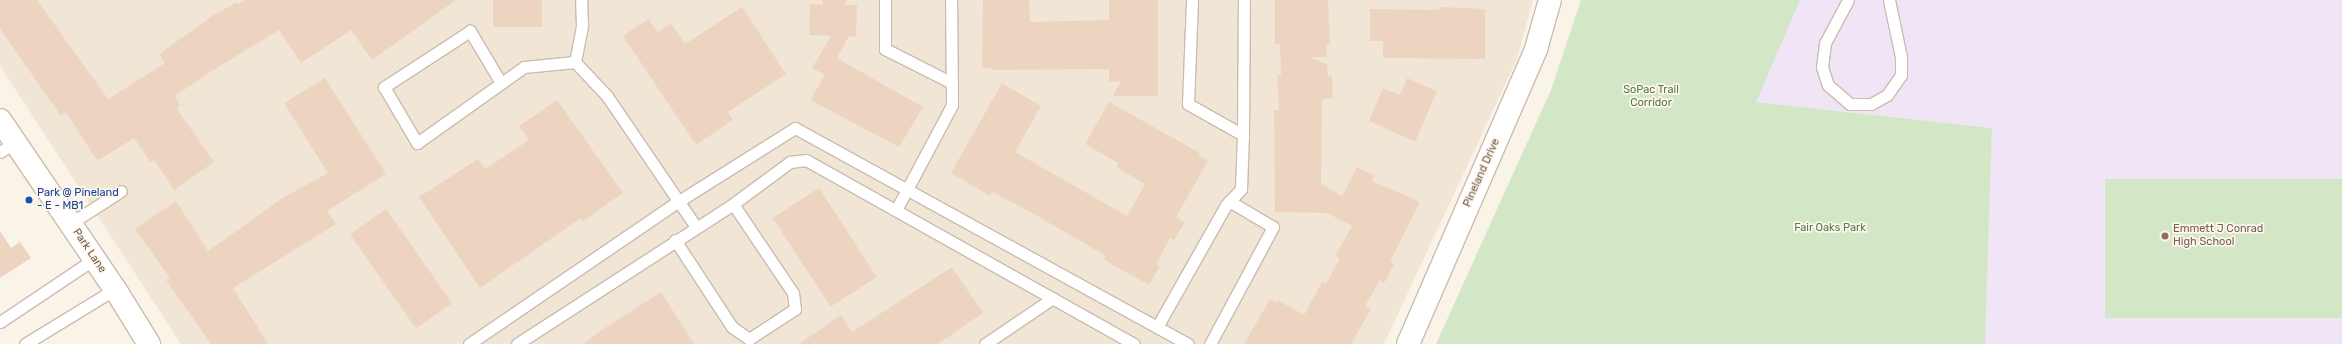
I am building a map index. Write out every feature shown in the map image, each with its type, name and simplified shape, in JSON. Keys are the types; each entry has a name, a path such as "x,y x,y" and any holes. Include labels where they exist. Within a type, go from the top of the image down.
{"street":[{"name":"Pineland Drive","path":"1408,344 1536,48 1550,0"},
{"name":"Park Lane","path":"0,120 7,147 71,223 115,289 149,344"}],"lane":[{"path":"575,62 582,24 581,0"},
{"path":"884,0 885,49 952,83"},
{"path":"896,210 952,105 951,0"},
{"path":"1192,0 1188,104 1243,135"},
{"path":"1157,327 1229,201 1240,189 1243,135 1244,0"},
{"path":"1848,0 1825,43 1822,67 1828,85 1850,104 1871,104 1887,95 1901,75 1901,57 1889,0"},
{"path":"501,83 470,31 384,87 417,143 524,67 575,62"},
{"path":"575,62 607,96 696,227"},
{"path":"469,344 679,202 795,128 1188,344"},
{"path":"517,344 675,240 733,204 790,162 806,160 1134,344"},
{"path":"71,223 121,191"},
{"path":"1210,344 1273,227 1229,201"},
{"path":"675,240 732,327 749,339 795,309 793,293 733,204"},
{"path":"0,322 94,259"},
{"path":"25,344 115,289"},
{"path":"985,344 1053,298"}],"shaded area":[{"path":"0,0 1533,0 1517,59 1384,344 181,344 0,66"},
{"name":"Emmett J Conrad High School","path":"1800,0 2342,0 2342,344 1985,344 1992,128 1755,102"}],"green space":[{"path":"1581,0 1800,0 1756,102 1992,128 1985,344 1436,344 1551,90"},
{"path":"2105,179 2342,179 2342,318 2105,318"}],"building":[{"path":"0,0 37,0 108,99 165,63 160,55 162,52 212,16 237,2 238,4 245,0 456,0 372,60 351,30 301,63 279,30 207,74 175,96 180,105 177,109 214,162 174,190 154,160 150,162 134,138 99,160 96,159 66,112 61,116 0,29"},
{"path":"493,0 542,0 542,27 493,27"},
{"path":"823,0 846,0 845,5 857,5 856,37 849,36 837,58 923,107 899,147 810,100 825,75 812,68 831,36 809,35 810,4 823,5"},
{"path":"983,0 1029,0 1030,22 1109,20 1109,0 1158,0 1158,96 1113,96 1121,81 1109,82 1109,69 991,70 991,68 982,68"},
{"path":"1275,0 1328,0 1330,45 1326,45 1327,57 1310,57 1327,64 1328,76 1332,75 1333,98 1322,99 1321,184 1342,196 1357,167 1375,176 1372,181 1420,202 1390,262 1394,264 1384,283 1380,280 1365,306 1371,309 1351,344 1244,344 1270,299 1276,303 1278,300 1304,315 1322,282 1326,284 1340,258 1335,256 1352,226 1327,213 1275,212 1274,110 1279,110 1277,75 1281,75 1280,44 1275,44"},
{"path":"742,7 786,74 728,112 733,120 696,145 623,36 648,19 658,32 671,23 685,44"},
{"path":"1439,7 1485,9 1485,59 1383,58 1383,41 1370,41 1370,9 1439,10"},
{"path":"325,78 386,174 327,211 336,224 233,288 268,344 211,344 166,280 170,278 135,229 176,201 208,251 284,197 328,173 284,103"},
{"path":"1407,78 1437,91 1415,142 1369,121 1383,88 1400,95"},
{"path":"1002,83 1041,106 1015,152 1127,216 1145,184 1116,167 1118,163 1085,144 1109,102 1200,153 1198,155 1208,161 1176,217 1185,222 1174,240 1170,238 1156,264 1160,266 1149,285 1111,264 1104,259 1106,256 1027,210 992,192 990,196 951,173"},
{"path":"557,100 623,193 583,221 581,218 480,288 419,197 478,159 485,169 529,140 519,126"},
{"path":"819,188 877,277 831,307 773,218"},
{"path":"386,209 452,303 416,328 350,234"},
{"path":"0,231 11,248 20,242 31,258 0,278"},
{"path":"952,267 983,313 938,344 799,344 841,315 852,332"},
{"path":"661,292 694,344 583,344 605,328"}],"place":[{"name":"Park @ Pineland - E - MB1","path":"29,200"},
{"name":"Emmett J Conrad High School","path":"2165,236"}],"park label":[{"name":"SoPac Trail Corridor","path":"1651,97"},
{"name":"Fair Oaks Park","path":"1830,228"}]}
